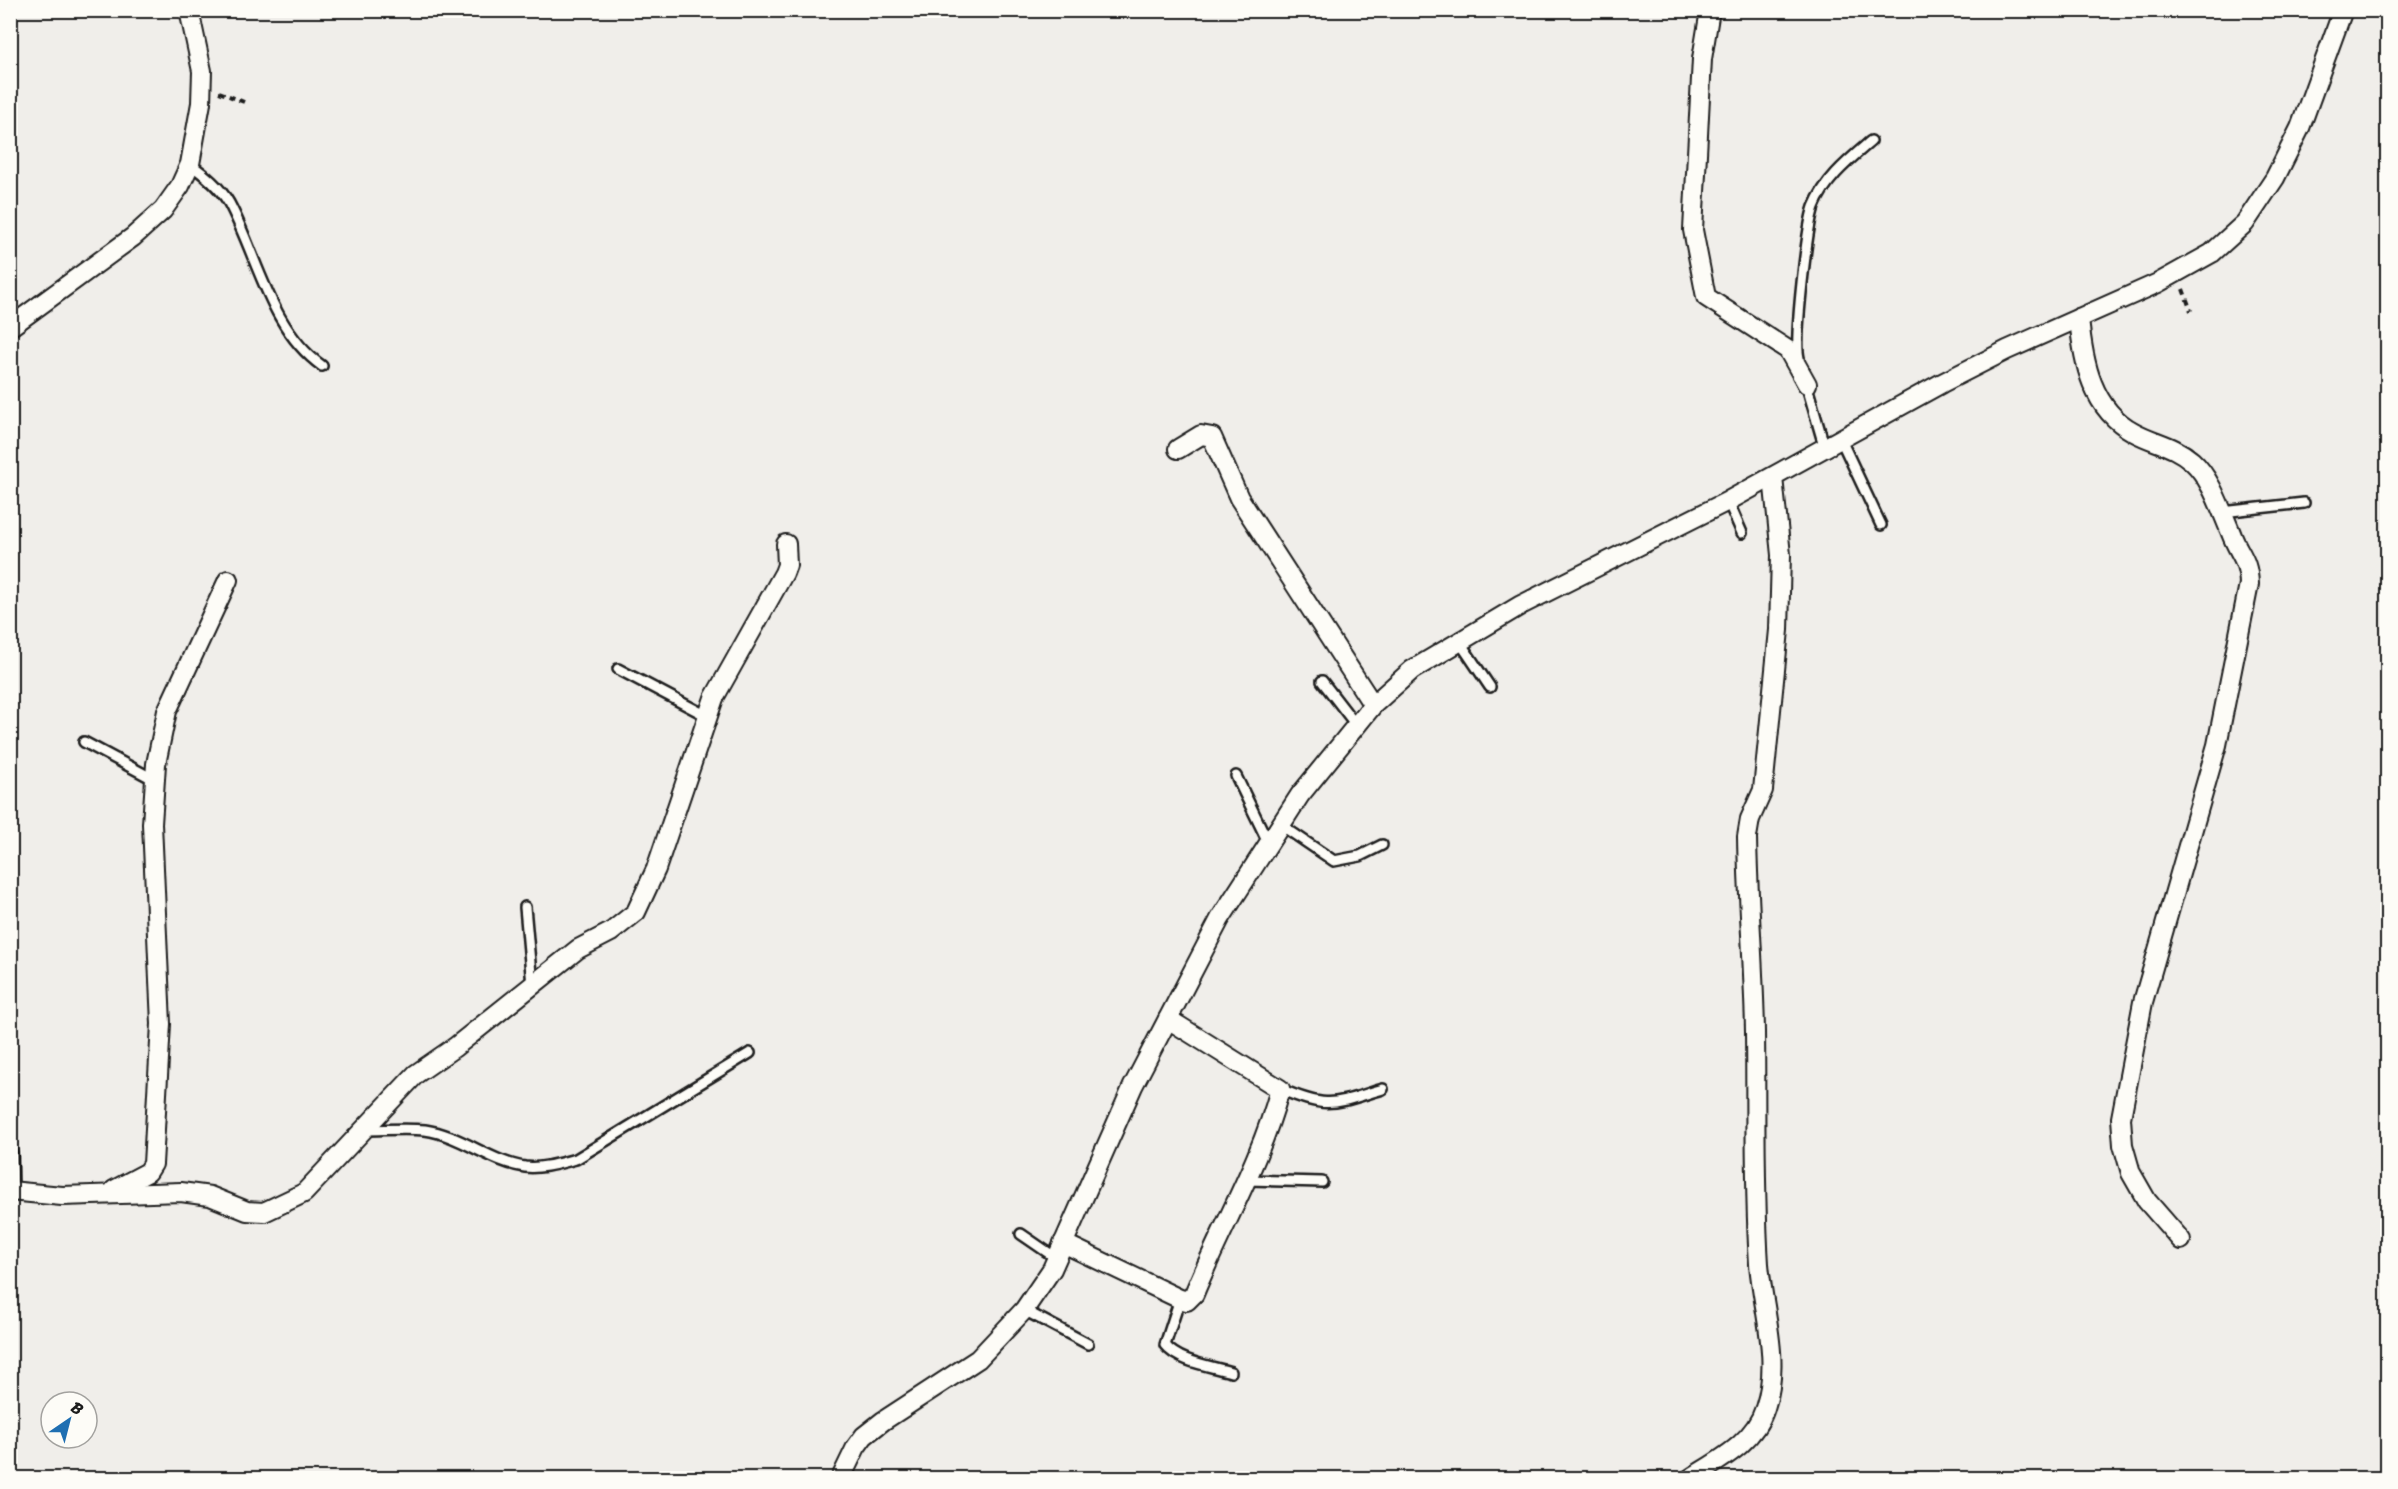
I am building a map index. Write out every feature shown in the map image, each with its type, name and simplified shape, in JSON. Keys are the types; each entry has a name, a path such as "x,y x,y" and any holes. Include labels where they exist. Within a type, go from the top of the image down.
{"street":[{"path":"10,327 133,237 155,217 180,186 190,164 201,103 202,70 189,10"},
{"path":"1710,10 1702,59 1693,230 1707,297 1788,350 1807,384"},
{"path":"841,1479 856,1447 864,1436 978,1359 1024,1310 1060,1251 1133,1086 1220,919 1300,795 1373,705 1412,670 1521,605 1728,501 1826,449 1933,387 2158,283 2212,253 2245,223 2262,200 2300,128 2343,10"},
{"path":"2079,318 2085,364 2101,402 2118,422 2136,434 2169,445 2193,462 2207,480 2235,544 2248,565 2249,584 2217,745 2143,1002 2121,1118 2123,1145 2132,1173 2148,1201 2181,1240"},
{"path":"1178,449 1201,435 1212,437 1239,498 1373,705"},
{"path":"1691,1479 1739,1447 1765,1409 1772,1379 1760,1265 1755,1029 1747,837 1750,819 1763,790 1779,630 1781,555 1773,477"},
{"path":"12,1191 62,1196 181,1192 210,1196 247,1211 264,1212 304,1193 416,1074 455,1047 578,949 625,923 640,906 656,869 714,698 784,573 787,565 786,544"},
{"path":"105,1194 142,1176 153,1164 161,1024 152,825 155,780 167,711 228,580"},
{"path":"1060,1251 1180,1299 1187,1301 1194,1294 1246,1180 1274,1113 1280,1089 1168,1019"}],"lane":[{"path":"1826,449 1797,351 1814,208 1839,168 1871,141"},
{"path":"190,164 208,177 228,202 287,329 304,353 322,366"},
{"path":"1842,440 1881,525"},
{"path":"1728,501 1742,532"},
{"path":"2222,512 2304,503"},
{"path":"1459,641 1490,687"},
{"path":"618,669 707,716"},
{"path":"1322,681 1356,725"},
{"path":"84,742 155,780"},
{"path":"1236,776 1269,844"},
{"path":"1281,825 1334,861 1360,856 1382,845"},
{"path":"525,907 532,986"},
{"path":"362,1130 426,1130 470,1144 504,1162 527,1168 552,1165 576,1159 750,1053"},
{"path":"1280,1089 1316,1103 1329,1104 1383,1089"},
{"path":"12,1152 12,1191"},
{"path":"1246,1180 1322,1182"},
{"path":"1021,1234 1060,1251"},
{"path":"1180,1299 1165,1345 1177,1354 1231,1372"},
{"path":"1024,1310 1089,1344"}]}
